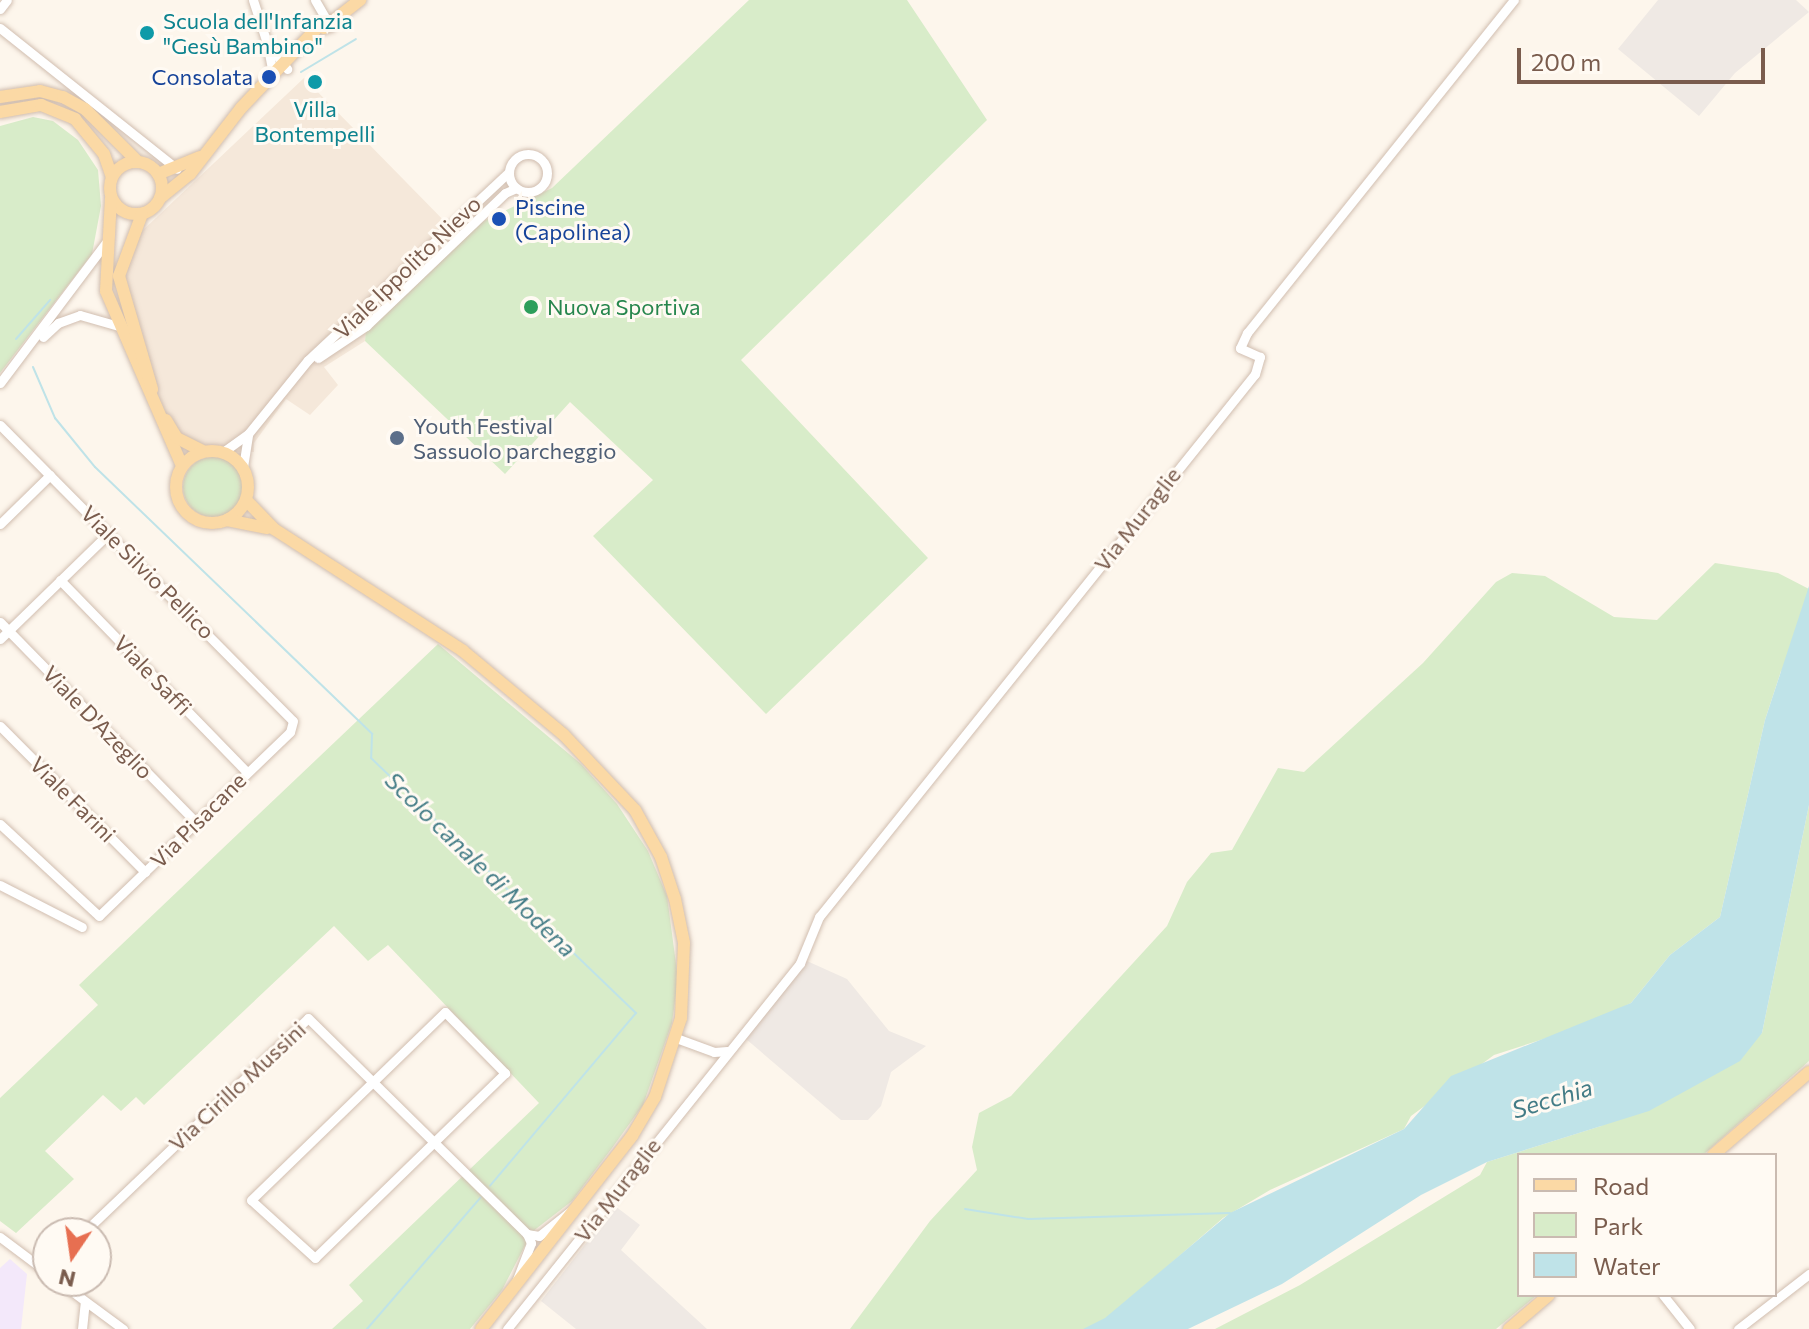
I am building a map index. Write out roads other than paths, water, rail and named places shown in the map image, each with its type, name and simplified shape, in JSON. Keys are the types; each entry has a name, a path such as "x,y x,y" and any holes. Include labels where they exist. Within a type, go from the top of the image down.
{"main road":[{"path":"360,0 330,26 320,25 241,112 210,152 142,214 123,258 121,294 158,406 177,438 202,451 223,452 243,467 246,500 274,529 463,651 564,735 635,810 661,857 684,943 676,1038 644,1117 481,1329"},
{"path":"0,97 40,91 63,97 85,109 138,162 158,174 177,169 210,152"},
{"path":"0,112 41,105 75,119 104,154 112,177 103,278 118,326 182,466"},
{"path":"112,177 123,165 138,162"},
{"path":"158,174 160,198"},
{"path":"111,198 124,212 142,214"},
{"path":"202,451 182,466 175,488 184,510 204,522 227,520 274,529"},
{"path":"227,520 246,500"},
{"path":"1715,1153 1809,1072"},
{"path":"1509,1329 1547,1297"}],"street":[{"path":"0,9 7,0"},
{"path":"253,0 267,43 281,69"},
{"path":"315,0 330,26"},
{"name":"Via Muraglie","path":"507,1329 800,963 819,917 1255,374 1260,357 1240,348 1247,333 1514,0"},
{"path":"0,28 177,169"},
{"path":"523,155 544,163 547,174 540,187 516,188 509,172 523,155"},
{"name":"Viale Ippolito Nievo","path":"223,452 248,434 308,363 509,172"},
{"name":"Viale Ippolito Nievo","path":"308,363 366,326 505,193 516,188"},
{"path":"0,383 26,353 107,241"},
{"path":"26,353 73,316 96,316 118,326"},
{"name":"Viale Silvio Pellico","path":"0,425 293,721"},
{"path":"243,467 248,434"},
{"path":"0,524 50,475"},
{"path":"0,639 109,533"},
{"name":"Viale Saffi","path":"60,580 246,771"},
{"name":"Viale D'Azeglio","path":"0,622 196,822"},
{"name":"Via Pisacane","path":"0,824 99,916 246,771 290,732 293,721"},
{"name":"Viale Farini","path":"0,726 145,872"},
{"path":"0,885 82,927"},
{"path":"445,1012 505,1073 315,1258 251,1200 374,1080 445,1012"},
{"name":"Via Cirillo Mussini","path":"99,1217 302,1020 313,1021 527,1234"},
{"path":"676,1038 714,1052 727,1051"},
{"path":"527,1234 539,1236 559,1216 575,1208"},
{"path":"515,1286 518,1266 531,1243 527,1234"},
{"path":"0,1237 32,1260"},
{"path":"1738,1329 1809,1274"},
{"path":"79,1297 123,1329"},
{"path":"1665,1297 1690,1329"},
{"path":"82,1329 85,1302"}],"water":[{"name":"Secchia","path":"1809,586 1809,805 1762,1033 1740,1061 1649,1111 1487,1162 1421,1195 1282,1284 1188,1329 1083,1329 1105,1318 1230,1213 1404,1129 1451,1076 1631,1003 1670,955 1720,917 1765,720"}],"waterway":[{"path":"301,72 356,39"},
{"path":"16,339 50,300"},
{"name":"Scolo canale di Modena","path":"33,367 55,418 95,467 372,734 371,758 636,1013 490,1186"},
{"name":"Scolo canale di Modena","path":"367,1329 481,1197"},
{"name":"Scolo canale di Modena","path":"965,1209 1028,1219 1230,1213"}],"place":[{"name":"Scuola dell'Infanzia \"Gesù Bambino\"","path":"147,33"},
{"name":"Consolata","path":"269,77"},
{"name":"Villa Bontempelli","path":"315,82"},
{"name":"Piscine (Capolinea)","path":"499,219"},
{"name":"Nuova Sportiva","path":"531,307"},
{"name":"Youth Festival Sassuolo parcheggio","path":"397,438"}]}
